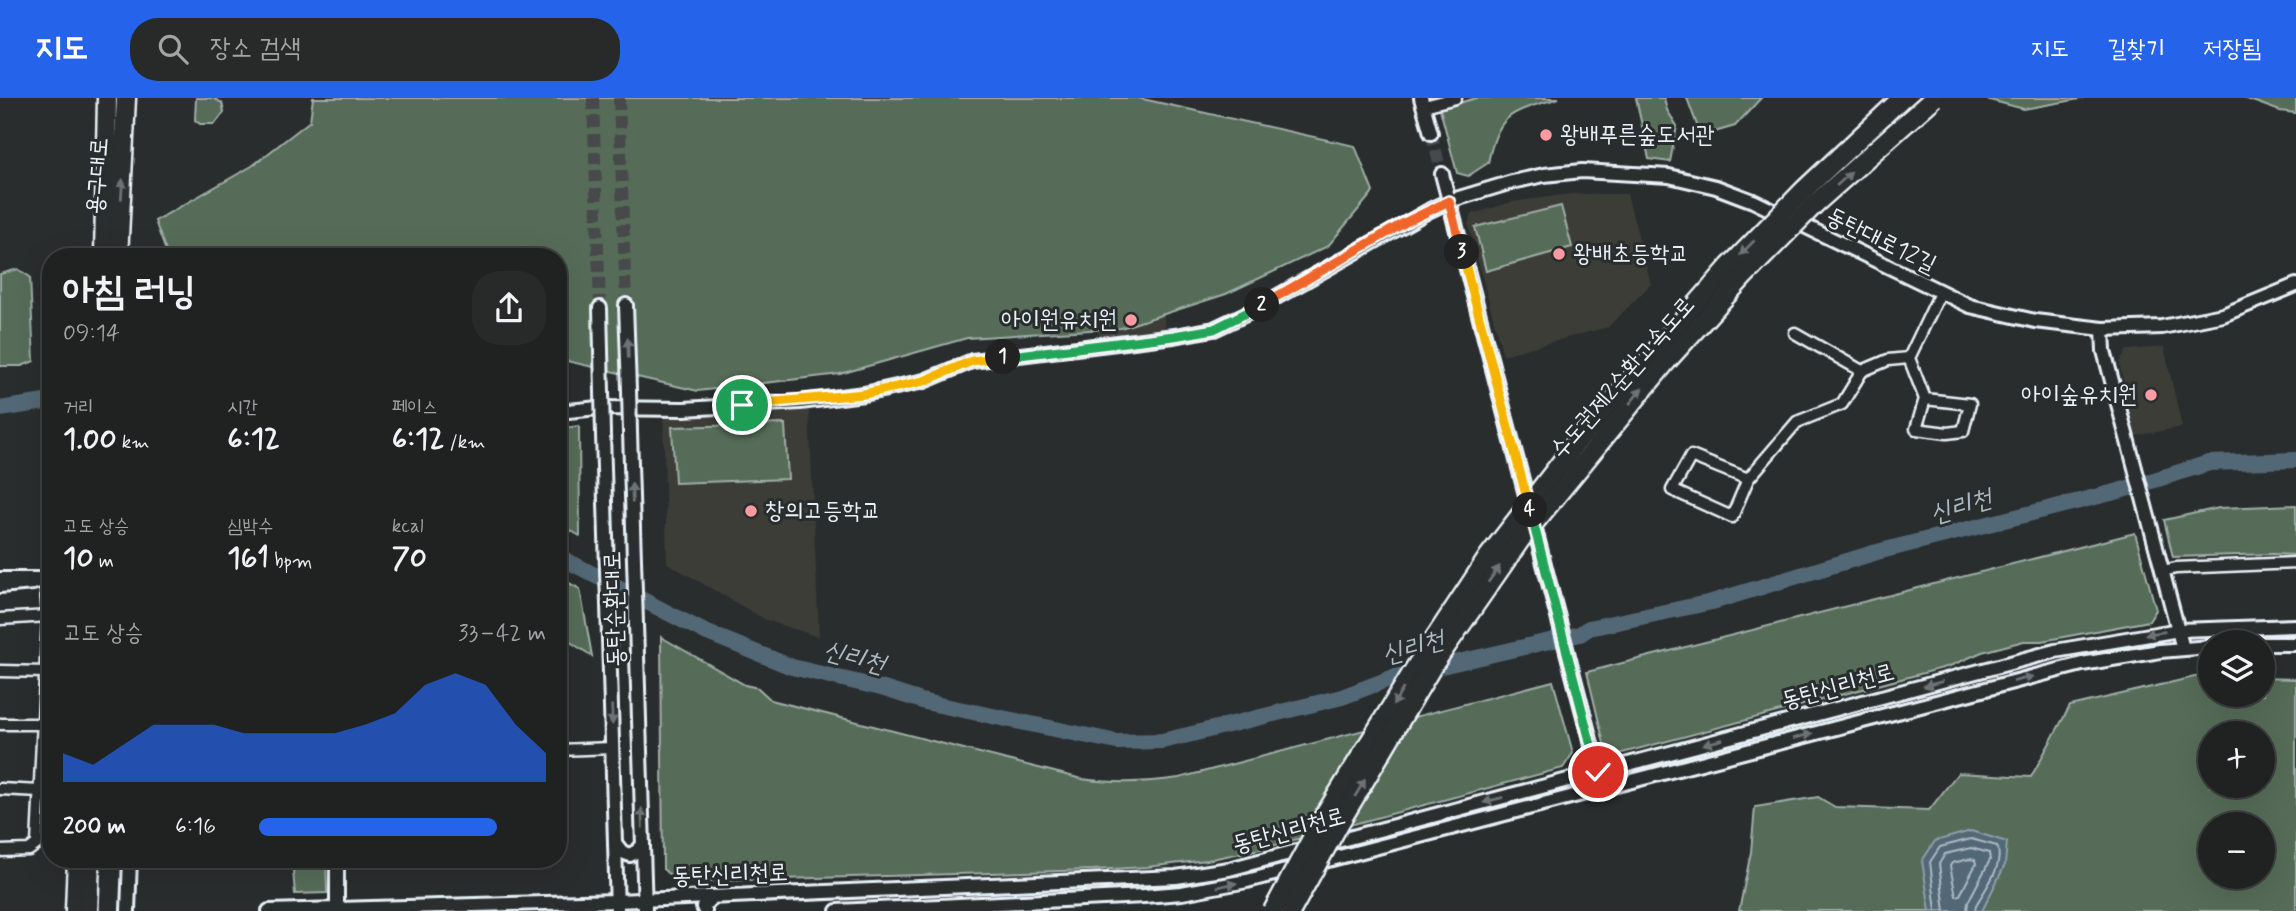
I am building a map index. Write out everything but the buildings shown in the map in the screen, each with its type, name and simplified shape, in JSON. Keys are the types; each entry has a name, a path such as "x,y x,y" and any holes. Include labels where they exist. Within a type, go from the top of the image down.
{"highway":[{"name":"용구대로","path":"104,248 107,98"},
{"name":"용구대로","path":"119,248 126,98"},
{"name":"수도권제2순환고속도로","path":"1273,911 1323,818 1417,665 1489,556 1577,442 1730,266 1804,190 1902,98"},
{"name":"수도권제2순환고속도로","path":"1291,911 1433,665 1520,540 1638,394 1743,277 1816,203 1934,98"},
{"path":"75,911 77,868"},
{"path":"88,911 90,868"}],"main road":[{"path":"1423,102 1431,133"},
{"name":"동탄대로12길","path":"567,411 598,408 684,409 864,394 924,381 972,361 1214,329 1250,312 1404,223 1449,201 1512,182 1582,171 1669,176 1716,187 1753,201 1940,293 1970,306 2013,317 2103,329 2162,327 2198,321 2243,308 2296,285"},
{"path":"1442,174 1602,789"},
{"name":"동탄순환대로","path":"626,305 645,905"},
{"name":"동탄순환대로","path":"600,308 617,906"},
{"path":"2103,329 2104,351 2183,649"},
{"path":"0,579 42,578"},
{"path":"0,586 42,580"},
{"name":"동탄신리천로","path":"269,911 557,902 645,905 712,897 1176,877 1229,869 2055,651 2179,630 2296,626"},
{"path":"2275,644 2296,644"},
{"name":"동탄신리천로","path":"837,911 1174,894 1247,881 2082,664 2198,648"},
{"path":"1646,759 1643,769 1653,776"},
{"path":"1552,784 1561,790 1558,800"},
{"path":"615,843 622,852 630,855 643,845"},
{"path":"128,911 130,868"},
{"path":"337,868 337,910"},
{"path":"1174,894 1166,886 1168,881 1176,877"},
{"path":"1118,880 1118,911"},
{"path":"1062,900 1073,892 1065,882"},
{"path":"705,911 704,907 712,897"},
{"path":"557,902 564,905 568,911"}],"street":[{"path":"1423,102 1455,98"},
{"path":"1925,399 1970,404 1963,431 1947,433 1916,429 1925,399 1909,358 1940,293"},
{"path":"1795,333 1862,371"},
{"path":"1748,479 1691,456 1672,490 1732,517 1748,479 1797,422 1842,404 1862,371 1888,360 1909,358"},
{"path":"2163,571 2176,568 2296,563"},
{"path":"0,620 42,616"},
{"path":"0,671 42,672"},
{"path":"0,724 42,724"},
{"path":"567,750 613,748"},
{"path":"0,851 29,850 37,844 42,779"},
{"path":"0,789 40,791"}],"shaded area":[{"name":"왕배초등학교","path":"1571,194 1627,194 1651,284 1608,327 1503,355 1468,224 1472,214 1512,202"},
{"name":"아이원유치원","path":"1163,304 1165,332 1099,337 1098,308"},
{"name":"아이숲유치원","path":"2164,347 2182,427 2136,436 2119,363 2127,350"},
{"path":"809,410 819,637 766,620 667,563 663,414"}],"green space":[{"path":"196,98 213,98 222,103 224,112 215,124 200,124 195,120"},
{"path":"313,98 1138,98 1355,146 1373,192 1328,246 1226,294 1121,328 967,338 840,374 698,391 567,361 567,248 165,248 155,221 252,166 310,121"},
{"path":"1476,98 1559,98 1510,116 1497,133 1488,163 1468,176 1457,173 1440,109"},
{"path":"1636,98 1664,98 1667,110 1677,126 1670,162 1649,159"},
{"path":"1687,98 1761,98 1735,126 1701,136"},
{"path":"1982,98 2085,98 2024,109"},
{"path":"2244,98 2296,98 2296,113 2280,111"},
{"path":"1561,206 1572,247 1486,271 1475,227"},
{"path":"18,269 30,277 34,361 22,366 0,366 0,274"},
{"path":"785,424 788,479 675,483 672,427"},
{"path":"579,426 580,536 567,528 567,428"},
{"path":"2296,505 2296,555 2173,557 2164,520 2219,508"},
{"path":"2135,533 2156,610 2149,621 2042,641 2024,641 1982,652 1950,666 1615,755 1605,748 1587,672"},
{"path":"567,582 580,589 592,656 567,640"},
{"path":"661,637 745,685 758,688 771,700 1094,781 1130,782 1179,778 1553,681 1573,753 1563,768 1260,849 1207,860 1093,870 678,882 663,869"},
{"path":"2198,676 2198,707 2275,707 2275,678 2296,679 2296,911 1739,911 1751,852 1755,807 1818,797 1835,807 1929,810 1958,773 2031,777 2070,706"},
{"path":"293,868 326,868 327,893 295,894"}],"water":[{"path":"1971,831 2007,842 2005,865 1982,911 1930,911 1922,861 1935,841"}],"waterway":[{"name":"신리천","path":"0,409 42,402"},
{"name":"신리천","path":"567,561 705,632 792,667 881,688 925,702 1117,742 1162,741 1342,697 1394,677 1580,634 1589,628 1712,602 1877,552 2119,491 2209,463 2296,460"}],"tunnel":[{"path":"593,98 600,308"},
{"path":"619,98 626,305"},
{"path":"1431,133 1442,174"}],"place":[{"name":"왕배푸른숲도서관","path":"1546,135"},
{"name":"왕배초등학교","path":"1559,254"},
{"name":"아이원유치원","path":"1131,320"},
{"name":"아이숲유치원","path":"2151,395"},
{"name":"창의고등학교","path":"751,511"}],"route":[{"path":"742,405 864,394 924,381 972,361 1214,329 1250,312 1404,223 1449,201 1598,772"}]}
